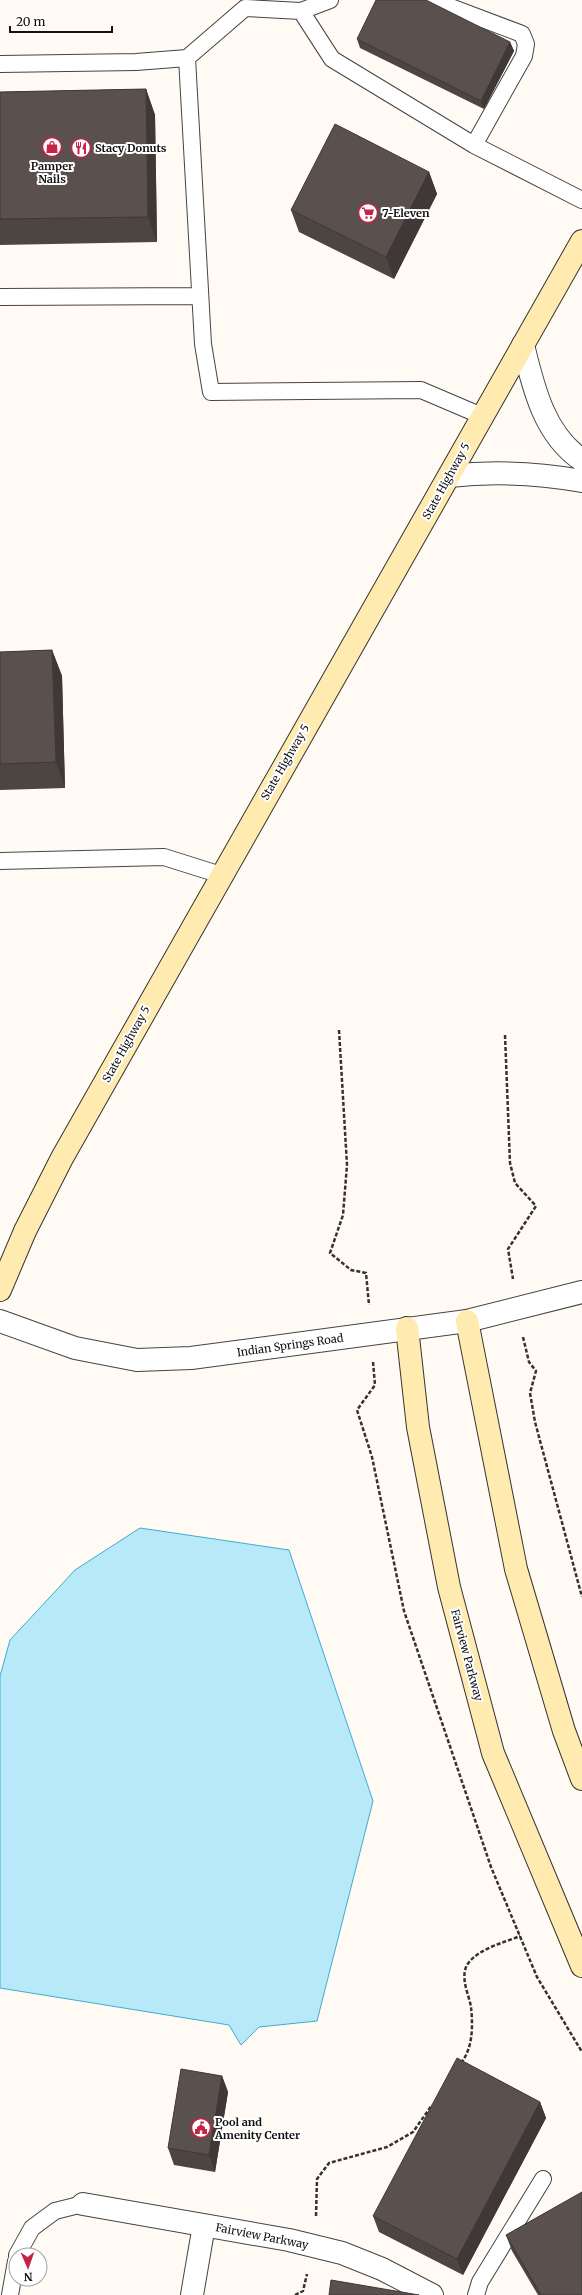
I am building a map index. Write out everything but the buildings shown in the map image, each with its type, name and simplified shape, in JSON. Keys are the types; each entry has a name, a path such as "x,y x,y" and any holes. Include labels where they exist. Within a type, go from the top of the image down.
{"main road":[{"name":"State Highway 5","path":"0,1290 25,1231 62,1158 582,241"},
{"path":"467,1321 516,1568 564,1731 582,1780"},
{"name":"Fairview Parkway","path":"406,1328 418,1427 449,1587 493,1753 582,1966"}],"street":[{"path":"523,345 533,386 550,425 570,452 582,460"},
{"path":"449,476 487,472 529,473 582,481"},
{"name":"Indian Springs Road","path":"0,1321 75,1348 137,1360 224,1355 406,1328 467,1321 582,1292"},
{"name":"Fairview Parkway","path":"83,2204 204,2225 342,2253 382,2269 432,2295"},
{"path":"192,2295 204,2225"}],"lane":[{"path":"0,64 136,62 187,58 245,4 301,11 330,0"},
{"path":"432,0 522,34 526,44 524,56 474,145"},
{"path":"301,11 332,59 474,145 582,200"},
{"path":"187,58 203,344 211,392 421,390 482,416"},
{"path":"0,297 200,296"},
{"path":"0,861 164,857 222,875"},
{"path":"476,2295 480,2282 543,2179"},
{"path":"21,2247 32,2228 55,2211 83,2204"}],"path":[{"path":"458,2068 468,2054 471,2032 470,2007 464,1980 467,1966 483,1950 520,1936"},
{"path":"295,2295 303,2291 313,2246 318,2201 317,2179 328,2163 387,2147 413,2132 434,2103"}],"water":[{"path":"140,1528 289,1550 373,1801 317,2021 259,2027 241,2045 229,2025 0,1988 0,1676 10,1640 75,1570"}],"place":[{"name":"Pamper Nails","path":"52,147"},
{"name":"Stacy Donuts","path":"81,148"},
{"name":"7-Eleven","path":"368,213"},
{"name":"Pool and Amenity Center","path":"201,2128"}]}
